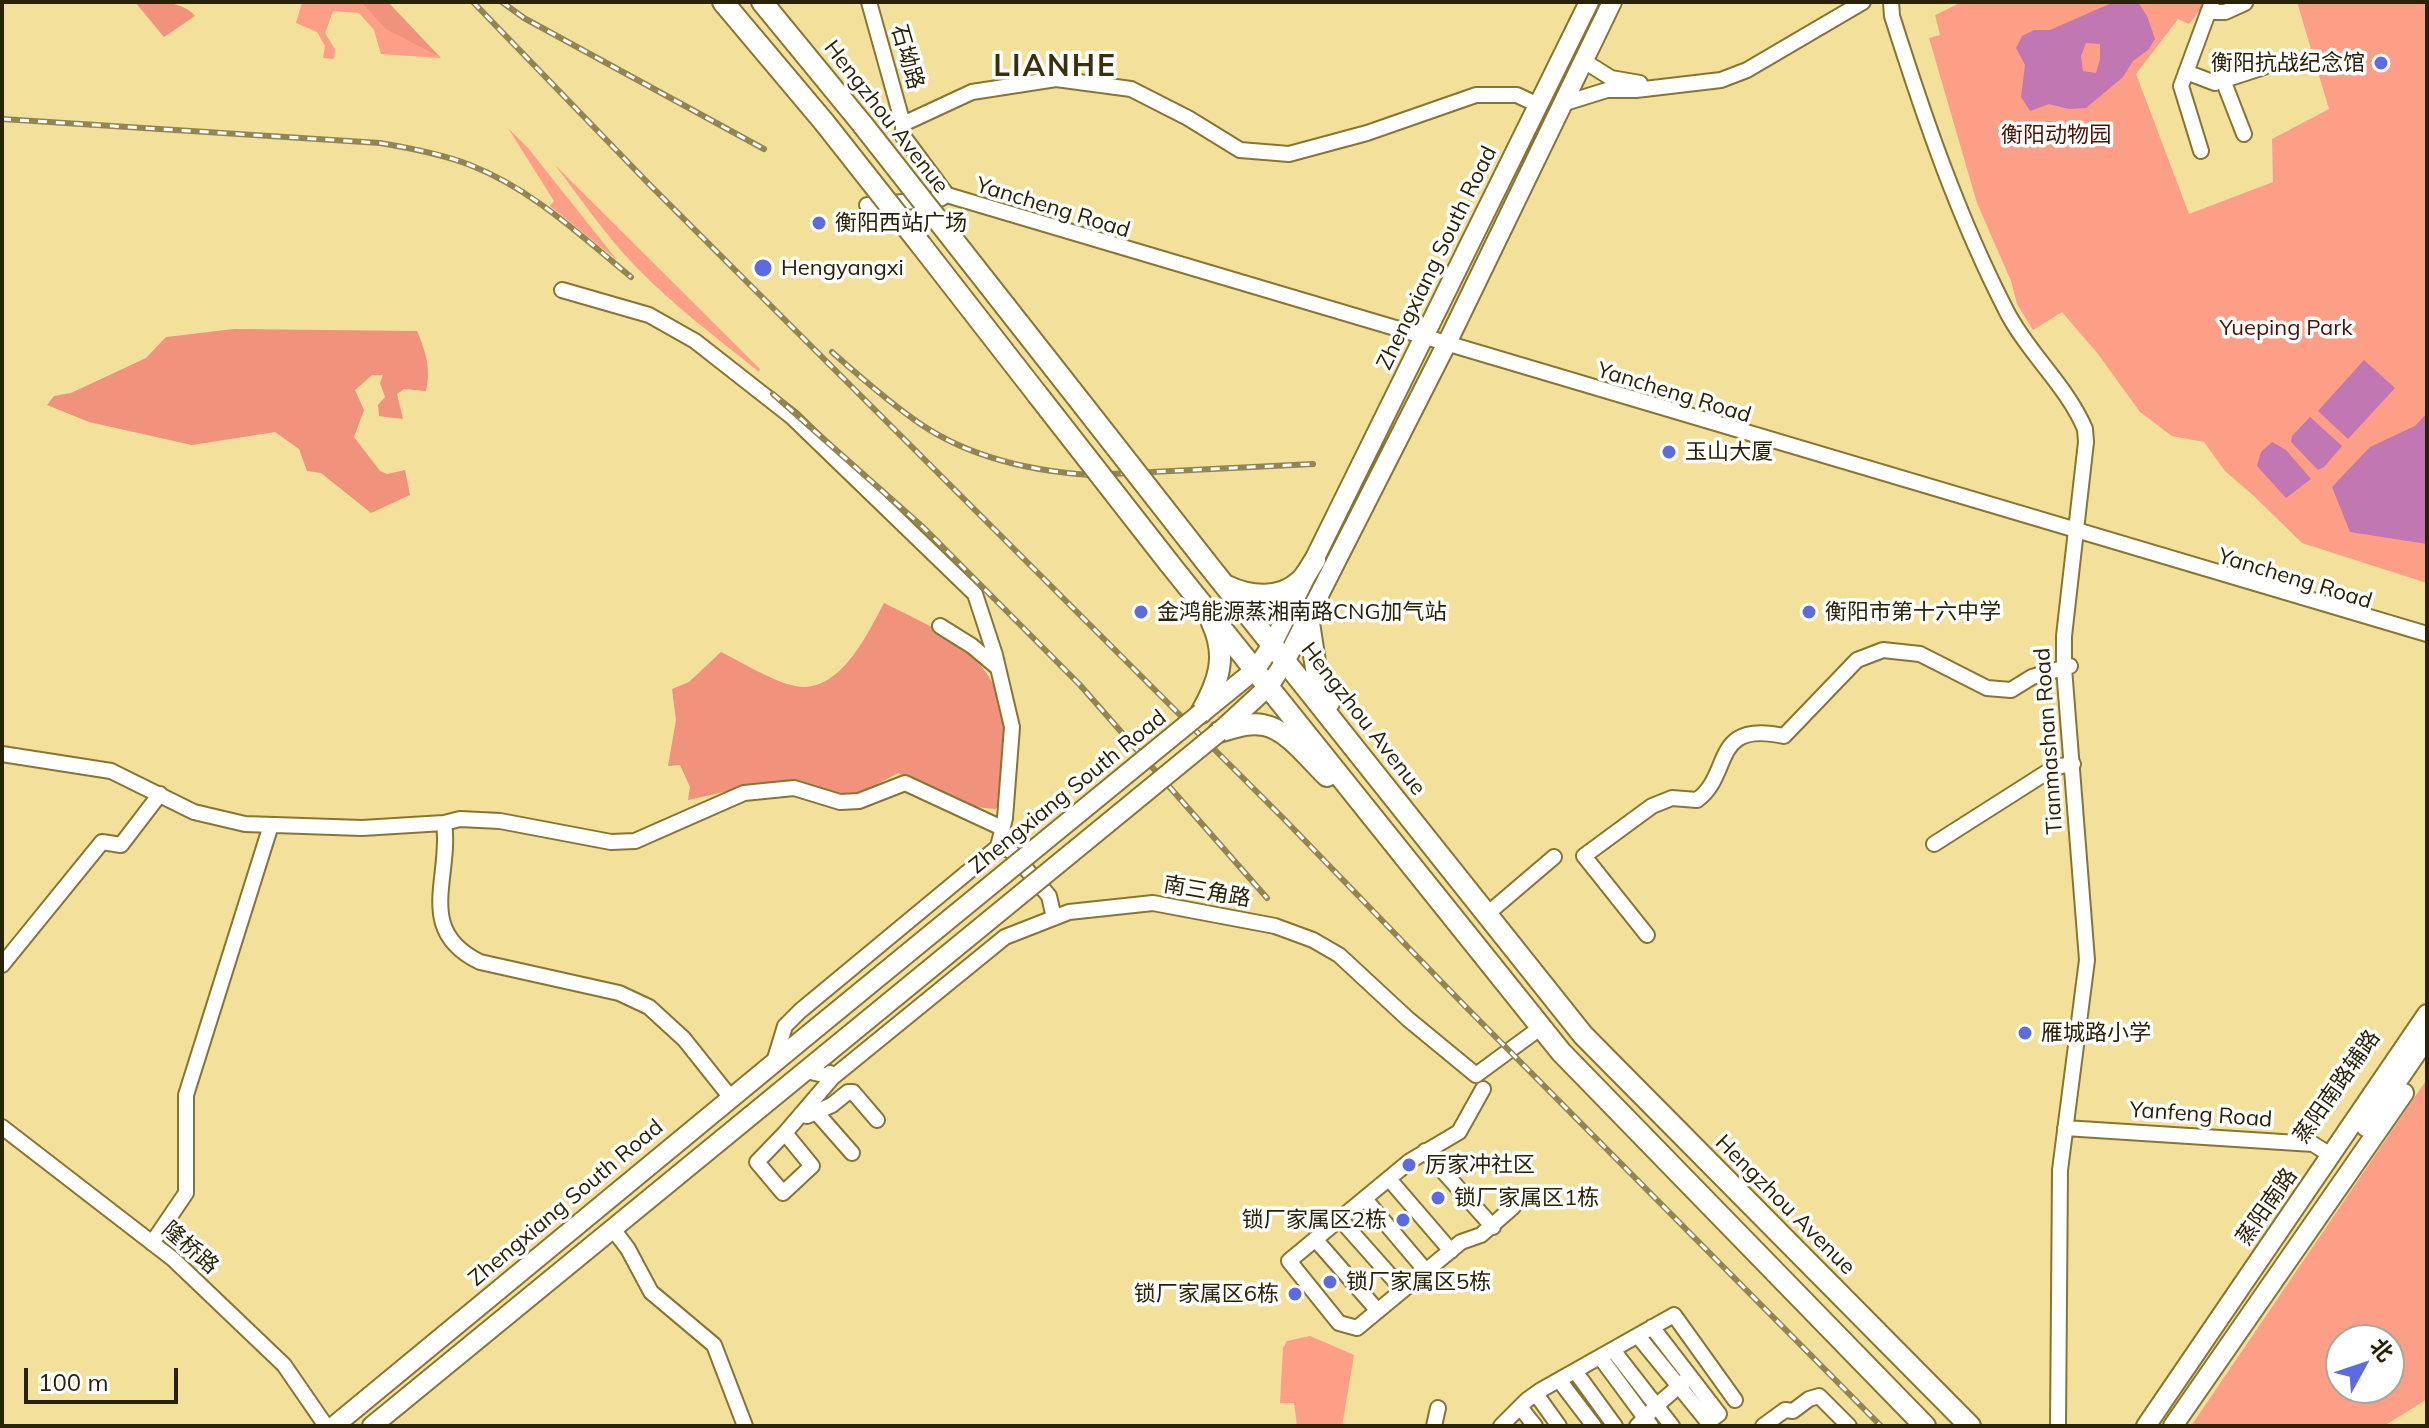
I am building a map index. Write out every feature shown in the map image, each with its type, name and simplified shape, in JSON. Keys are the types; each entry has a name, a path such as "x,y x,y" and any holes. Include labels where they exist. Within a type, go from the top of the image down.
{"highway":[{"path":"723,2 824,122 1169,563 1540,1028 1925,1426"},
{"name":"Hengzhou Avenue","path":"762,2 863,125 1583,1035 1970,1426"},
{"path":"1225,585 1243,594 1257,596 1283,592 1301,581 1315,560"},
{"path":"1201,713 1216,687 1222,652 1204,605"},
{"path":"1308,616 1317,675 1343,732"},
{"path":"1286,708 1294,745"},
{"path":"1219,732 1247,725 1265,725 1280,731 1383,830"},
{"path":"1347,784 1347,767 1356,762 1369,765"},
{"path":"1834,1334 1852,1342 1862,1344 1867,1341 1866,1327 1857,1312"}],"main road":[{"name":"Zhengxiang South Road","path":"334,1426 1256,669 1273,643 1315,560 1589,2"},
{"name":"Zhengxiang South Road","path":"372,1426 1219,732 1269,686 1286,660 1446,345 1612,2"},
{"name":"蒸阳南路辅路","path":"2327,1153 2427,999"},
{"name":"蒸阳南路","path":"2146,1426 2327,1153 2427,1014"},
{"path":"2160,1426 2425,1054"},
{"path":"2173,1426 2425,1054"}],"street":[{"name":"石坳路","path":"869,2 903,124"},
{"path":"1584,61 1611,78 1636,83 1720,75 1746,64 1854,2"},
{"path":"1562,104 1607,90 1636,90 1721,80 1747,70 1863,2"},
{"name":"Tianmashan Road","path":"1891,2 1892,16 1921,108 1964,221 2008,315 2085,429 2067,667 2087,960 2067,1128 2064,1181 2065,1426"},
{"name":"Tianmashan Road","path":"1898,2 1927,106 1970,218 2014,313 2090,427 2079,534"},
{"path":"2201,151 2181,86 2210,7 2225,12 2245,3"},
{"path":"2186,72 2215,83 2264,67"},
{"path":"903,124 972,92 1056,79 1131,89 1188,118 1240,150 1289,154 1367,133 1476,95 1517,95 1538,105"},
{"path":"2223,80 2244,134"},
{"name":"Yancheng Road","path":"903,124 903,136 946,195 2079,534 2427,634"},
{"path":"867,205 940,199 946,195"},
{"path":"562,290 649,315 695,341 792,417 975,594 997,667 1012,727 998,847 800,1011 785,1026 774,1062"},
{"name":"Yancheng Road","path":"2079,534 2427,642"},
{"path":"940,626 972,646 997,667"},
{"path":"1647,935 1584,856 1652,806 1672,798 1697,800 1708,793 1730,744 1751,734 1784,736 1857,660 1883,650 1920,654 1987,688 2011,690 2032,677 2067,667"},
{"name":"Tianmashan Road","path":"2058,1426 2060,1170 2091,960 2067,667"},
{"path":"2,754 111,771 194,812 245,824 362,828 444,823 460,819 500,821 611,842 635,841 744,793 794,788 840,802 859,801 905,783 1002,828"},
{"path":"1934,844 2055,767 2073,764"},
{"path":"2,965 102,842 121,845 160,794"},
{"path":"444,823 439,906 448,938 465,955 480,962 619,993 649,1007 684,1039 731,1098"},
{"path":"152,1243 186,1193 186,1095 271,825"},
{"path":"998,847 1010,850 1049,896 1054,918"},
{"path":"1486,915 1554,857"},
{"name":"南三角路","path":"785,1133 808,1113 833,1077 1005,937 1069,912 1153,903 1275,926 1313,940 1339,955 1408,1019 1476,1075 1540,1028"},
{"path":"785,1026 793,1035 809,1034"},
{"path":"826,1054 825,1067 833,1077"},
{"path":"806,1071 833,1077"},
{"path":"1483,1089 1459,1132 1425,1151 1289,1261 1339,1323 1357,1328 1461,1242 1493,1227 1513,1207"},
{"path":"852,1153 808,1113 832,1105 848,1092 853,1092 877,1120"},
{"name":"隆桥路","path":"2,1127 173,1259 284,1365 326,1426"},
{"name":"Yanfeng Road","path":"2067,1128 2313,1144 2327,1153"},
{"path":"1425,1151 1493,1227"},
{"path":"1389,1179 1451,1251"},
{"path":"1365,1199 1426,1271"},
{"path":"1340,1219 1403,1290"},
{"path":"613,1229 628,1249 651,1292 714,1345 745,1426"},
{"path":"1315,1239 1378,1311"},
{"path":"1501,1426 1536,1394 1674,1315 1735,1400"},
{"path":"1652,1327 1685,1382"},
{"path":"1638,1336 1685,1382"},
{"path":"1606,1353 1645,1424 1656,1406 1685,1382"},
{"path":"1606,1353 1672,1426"},
{"path":"1575,1371 1615,1426"},
{"path":"1559,1380 1594,1426"},
{"path":"1536,1394 1559,1426"},
{"path":"1763,1426 1785,1410 1793,1411 1819,1396 1849,1426"},
{"path":"1520,1407 1535,1426"},
{"path":"1434,1426 1438,1408"}],"green space":[{"path":"302,2 361,2 385,29 441,58 381,54 374,30 359,13 333,11 325,33 335,49 334,59 323,58 325,46 317,32 296,23"},
{"name":"Yueping Park","path":"1962,2 2206,2 2189,24 2178,19 2136,74 2189,214 2273,182 2272,139 2329,109 2297,2 2427,2 2427,583 2302,543 2225,471 2204,442 2172,436 2140,412 2098,354 2062,312 2033,330 2017,304 2011,281 1977,203 1929,38 1940,35 1935,15"},
{"path":"508,128 528,148 617,260 550,206 554,201"},
{"path":"555,165 760,369 759,372 636,267"},
{"path":"2427,1079 2427,1399 2384,1426 2191,1426"},
{"path":"1310,1336 1354,1355 1342,1426 1297,1426 1294,1403 1280,1403 1283,1348 1287,1341"}],"shaded area":[{"path":"135,2 176,5 195,16 164,37"},
{"path":"361,2 388,2 441,58 385,29"},
{"path":"2114,2 2138,2 2155,39 2148,50 2133,61 2123,77 2086,108 2069,109 2049,104 2030,111 2021,97 2025,65 2016,48 2022,36 2034,30 2050,30","holes":["2086,43 2100,44 2096,73 2083,71 2081,56"]},
{"path":"234,329 417,331 427,361 426,391 404,389 397,394 403,419 379,416 378,405 385,397 380,383 383,375 372,375 355,390 364,410 354,437 380,471 387,474 405,470 410,495 371,513 321,473 307,471 299,449 275,432 192,445 89,422 47,405 54,396 71,393 146,358 166,337"},
{"path":"2364,360 2395,388 2348,439 2318,411"},
{"path":"2427,413 2427,544 2350,532 2332,487 2370,447 2415,426"},
{"path":"2310,417 2342,446 2318,470 2291,442 2292,436"},
{"path":"2272,442 2286,450 2311,479 2286,498 2257,466 2261,452"},
{"path":"884,603 962,647 989,677 999,697 1007,731 998,807 976,807 898,773 857,795 844,797 751,786 688,800 690,787 680,765 668,766 676,720 672,689 689,682 721,652 787,684 811,686 825,681 850,660"}],"railway":[{"path":"473,2 649,184 1285,820 1881,1426"},
{"path":"502,2 524,18 764,149"},
{"path":"2,119 380,143 414,149 470,165 514,187 555,215 631,277"},
{"path":"832,352 891,402 932,431 975,452 1021,465 1091,475 1313,464"},
{"path":"773,394 924,528 1080,685 1267,898"}],"place":[{"name":"衡阳抗战纪念馆","path":"2381,63"},
{"name":"衡阳西站广场","path":"819,223"},
{"name":"Hengyangxi","path":"763,268"},
{"name":"玉山大厦","path":"1669,452"},
{"name":"金鸿能源蒸湘南路CNG加气站","path":"1141,612"},
{"name":"衡阳市第十六中学","path":"1809,612"},
{"name":"雁城路小学","path":"2025,1033"},
{"name":"厉家冲社区","path":"1409,1165"},
{"name":"锁厂家属区1栋","path":"1438,1198"},
{"name":"锁厂家属区2栋","path":"1403,1220"},
{"name":"锁厂家属区5栋","path":"1330,1282"},
{"name":"锁厂家属区6栋","path":"1295,1294"}],"district":[{"name":"LIANHE","path":"1055,67"}],"park label":[{"name":"衡阳动物园","path":"2056,135"}]}
